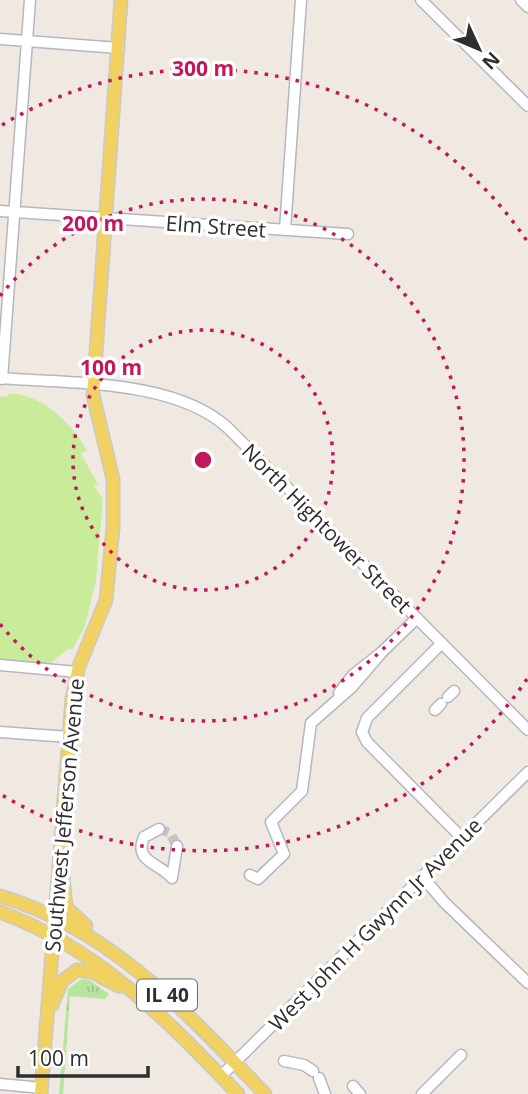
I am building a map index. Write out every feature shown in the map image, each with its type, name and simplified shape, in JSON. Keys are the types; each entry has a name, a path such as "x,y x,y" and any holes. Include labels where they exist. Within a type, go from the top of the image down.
{"main road":[{"name":"Southwest Jefferson Avenue","path":"41,1091 52,934 77,672 106,600 114,519 113,479 97,420 94,386 121,0"},
{"path":"62,818 62,875 69,913 135,963 177,1004"},
{"name":"IL 40","path":"0,896 54,916 112,950 177,1004 265,1094"},
{"name":"IL 40","path":"0,912 52,934 121,979 238,1094"},
{"path":"45,1042 58,989 67,976 82,970 118,985 186,1041"}],"street":[{"path":"1,378 30,0"},
{"path":"285,230 301,0"},
{"path":"421,0 528,106"},
{"path":"521,0 528,6"},
{"path":"0,39 119,48"},
{"name":"Elm Street","path":"0,211 348,234"},
{"name":"North Hightower Street","path":"1,378 94,386 174,398 198,407 219,421 528,730"},
{"path":"250,875 258,879 284,854 271,822 302,791 311,723 335,699 353,675 382,652 417,618"},
{"path":"442,643 368,718 362,732 367,743 462,838"},
{"path":"0,665 77,672"},
{"path":"0,732 69,737"},
{"name":"West John H Gwynn Jr Avenue","path":"221,1076 528,772"},
{"path":"159,829 144,838 141,849 146,860 172,878 177,846"},
{"path":"422,876 448,898 448,903 528,983"},
{"path":"422,1094 461,1055"},
{"path":"284,1061 304,1065 316,1074 325,1094"},
{"path":"0,1084 41,1091"}],"green space":[{"path":"9,393 43,404 72,429 87,450 81,454 98,484 94,486 103,499 96,580 85,626 73,649 68,649 48,665 0,663 0,397 8,396"},
{"path":"82,979 89,980 109,994 105,999 70,996 63,1094 59,1094 68,989"}],"tunnel":[{"path":"159,829 170,833 177,846"}]}
